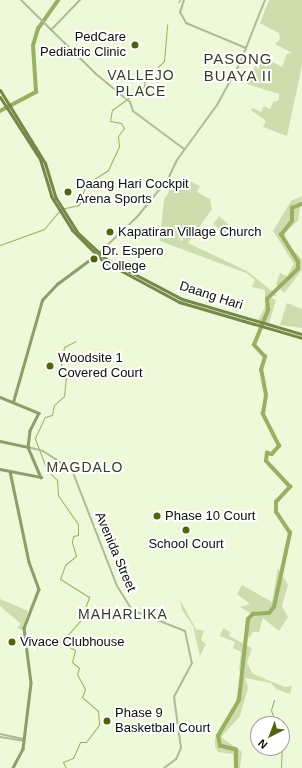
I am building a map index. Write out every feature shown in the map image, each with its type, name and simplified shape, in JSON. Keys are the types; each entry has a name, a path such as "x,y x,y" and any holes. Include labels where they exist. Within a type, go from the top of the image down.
{"main road":[{"name":"Daang Hari","path":"0,90 11,112 38,153 63,213 80,235 98,254 167,297 257,323 302,338"},
{"name":"Daang Hari","path":"0,96 7,104"},
{"path":"13,402 42,300 57,284 98,254"},
{"name":"Daang Hari","path":"266,326 302,334"},
{"path":"0,397 39,413 30,431 28,447 41,477 0,469"},
{"path":"0,441 28,447"},
{"path":"10,471 29,562 39,589 24,628 32,672 24,740 13,768"}],"street":[{"path":"21,0 102,79 129,100 133,111 184,149"},
{"path":"51,30 80,0"},
{"path":"184,0 180,12 186,23 246,48"},
{"path":"98,254 143,209 168,179 184,149 217,105 246,48 265,0"},
{"name":"Avenida Street","path":"28,447 40,450 72,470 117,586 132,610 185,631 192,663 174,697 181,748 176,759 164,768"},
{"path":"0,736 24,740"}],"green space":[{"path":"269,0 302,0 302,65 287,136 263,127 266,121 251,110 253,108 261,112 264,106 270,109 273,102 279,100 279,94 247,84 260,55 282,67 287,54 292,53 275,44 280,39 279,33 260,23"},
{"path":"183,177 200,186 197,192 210,199 212,209 188,243 247,271 277,295 271,297 276,300 269,323 258,320 265,307 265,290 252,287 255,280 246,273 160,241 164,200 172,186 175,188"},
{"path":"302,196 298,221 284,233 290,247 302,259 302,270 284,293 276,284 280,273 287,276 294,264 273,231 291,201"},
{"path":"219,216 239,234 242,233 239,236 235,233 230,239 213,224"},
{"path":"287,303 302,309 302,328 280,325"},
{"path":"278,568 288,585 282,606 288,617 279,631 263,618 259,632 253,632 249,638 245,636 246,622 250,613 240,607 250,604 237,594 242,585 272,602"},
{"path":"0,599 28,611 22,630 17,628 21,624 0,606"},
{"path":"180,600 196,629 204,631 201,640 206,644 200,656 193,626 182,610"},
{"path":"223,628 230,632 229,636 252,648 247,663 253,674 285,687 292,686 290,694 276,689 271,683 245,678 248,688 240,716 221,737 242,752 240,768 234,768 233,754 218,752 215,747 215,738 235,705 242,672 239,671 241,652 233,648 235,642 220,636"}],"waterway":[{"path":"0,111 36,92 33,46 38,29 58,0"},
{"path":"0,245 44,229 61,209 79,205 86,184 108,170 119,146 118,136 124,128 121,123 110,121 112,110 144,87 145,80 164,61 167,24"},
{"path":"236,768 236,750 220,746 218,736 239,700 248,619 253,614 269,613 274,607 290,533 276,512 276,502 290,487 266,461 267,453 272,454 279,446 263,414 266,395 261,370 265,357 254,345 268,310 267,299 298,269 298,262 281,235 292,221 292,208 302,204"},
{"path":"66,768 63,762 73,758 80,742 86,742 99,725 98,711 82,697 85,689 77,674 79,668 72,662 75,650 69,647 70,641 66,637 80,621 89,597 60,579 65,565 76,556 72,542 73,536 78,535 78,524 58,495 57,480 47,470 35,438 45,417 52,415 54,405 64,396 66,376 61,364 64,347 76,341"},
{"path":"273,716 271,710 274,700"},
{"path":"281,756 281,768"}],"place":[{"name":"PedCare Pediatric Clinic","path":"135,45"},
{"name":"Daang Hari Cockpit Arena Sports","path":"68,192"},
{"name":"Kapatiran Village Church","path":"110,232"},
{"name":"Dr. Espero College","path":"94,259"},
{"name":"Woodsite 1 Covered Court","path":"50,366"},
{"name":"Phase 10 Court","path":"157,516"},
{"name":"School Court","path":"186,530"},
{"name":"Vivace Clubhouse","path":"12,642"},
{"name":"Phase 9 Basketball Court","path":"107,721"}],"district":[{"name":"PASONG BUAYA II","path":"238,66"},
{"name":"VALLEJO PLACE","path":"141,84"},
{"name":"MAGDALO","path":"85,467"},
{"name":"MAHARLIKA","path":"123,614"}]}
